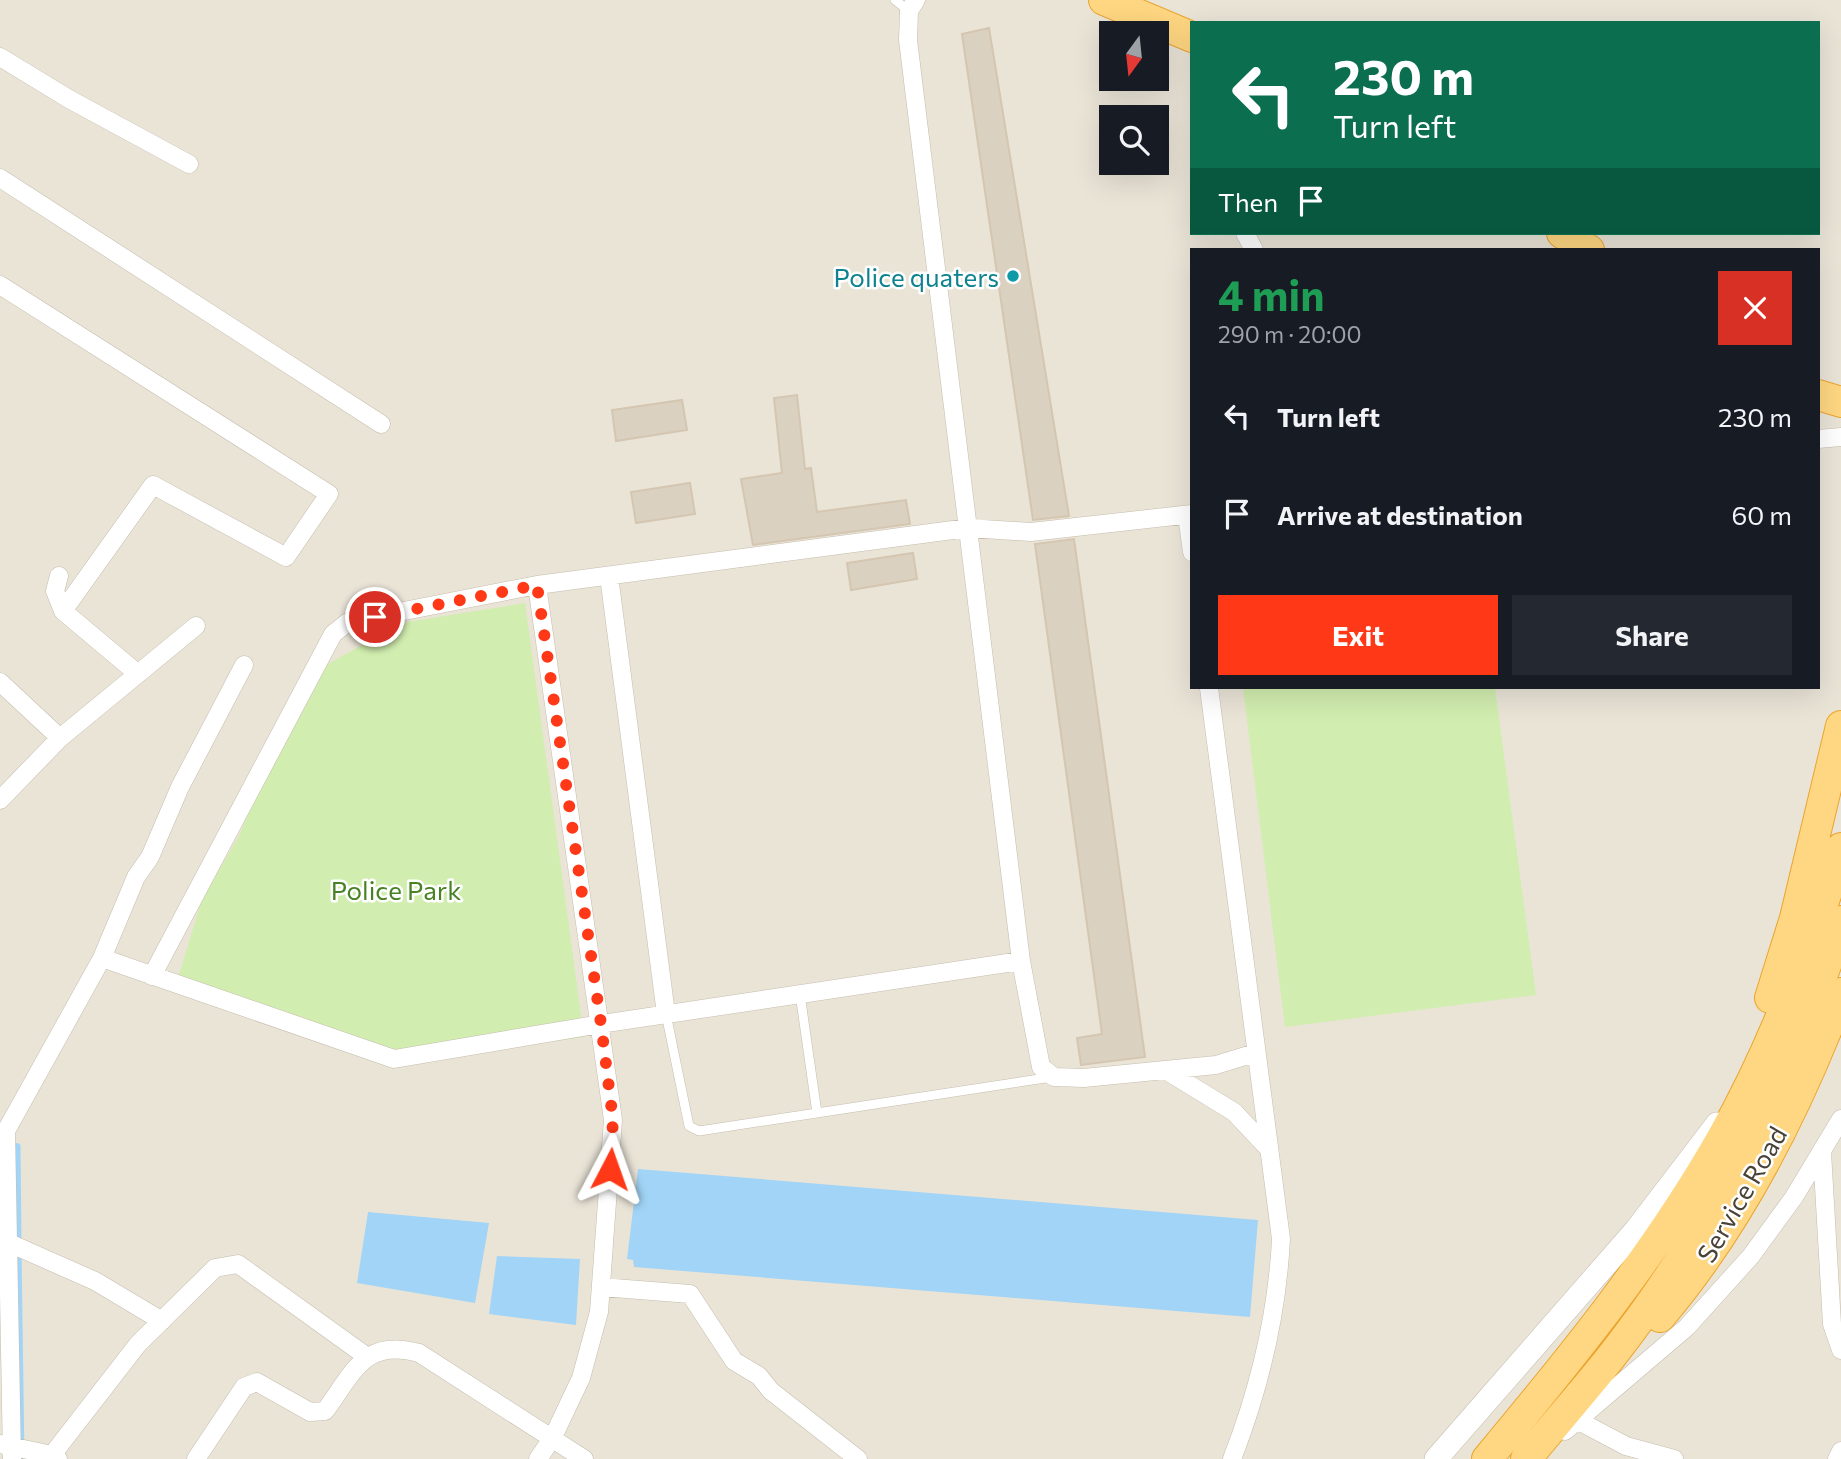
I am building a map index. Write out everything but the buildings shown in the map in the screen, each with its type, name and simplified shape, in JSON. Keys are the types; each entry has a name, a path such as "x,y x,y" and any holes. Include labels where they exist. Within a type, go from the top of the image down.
{"highway":[{"path":"1104,0 1190,36"},
{"path":"1565,235 1586,248"},
{"path":"1820,380 1841,380"},
{"path":"1820,396 1841,402"},
{"path":"1752,1077 1841,726"},
{"path":"1487,1459 1585,1341 1680,1208 1724,1135 1812,941 1841,848"},
{"path":"1526,1459 1607,1362 1695,1234 1745,1149 1800,1036 1841,921"},
{"name":"Service Road","path":"1607,1362 1648,1331 1688,1284 1744,1198 1792,1104 1841,993"}],"street":[{"path":"906,4 908,40 1021,961 1041,1067 1054,1076 1084,1078 1216,1065 1255,1053"},
{"path":"0,57 69,99 190,164"},
{"path":"0,178 381,424"},
{"path":"0,285 329,494 286,558 153,485 62,611"},
{"path":"1820,439 1841,437"},
{"path":"152,975 333,634 348,622 537,585 968,528 1031,532 1189,514"},
{"path":"59,576 55,591 62,611 138,674"},
{"path":"609,576 666,1014"},
{"path":"537,585 613,1120 599,1312 581,1378 554,1437 538,1459"},
{"path":"0,800 60,738 196,626"},
{"path":"244,665 180,787 150,857 136,877 102,958 3,1129 9,1243 5,1323 8,1450 55,1457 138,1344 215,1268 239,1264 366,1356"},
{"path":"0,682 60,738"},
{"path":"1209,689 1281,1239 1278,1293 1266,1360 1232,1459"},
{"path":"102,958 394,1059 601,1024 1021,961"},
{"path":"1167,1071 1234,1112 1268,1148"},
{"path":"1436,1459 1636,1230 1752,1077"},
{"path":"1534,1459 1687,1327 1751,1256 1822,1153 1841,1119"},
{"path":"1822,1153 1832,1324 1841,1350"},
{"path":"9,1243 96,1281 162,1321"},
{"path":"601,1287 690,1294 734,1361 759,1376 771,1391 858,1459"},
{"path":"196,1459 244,1387 257,1382 310,1412 325,1411 366,1356 395,1347 419,1353 554,1437 584,1459"},
{"path":"1577,1420 1626,1446 1674,1459"},
{"path":"1836,1459 1841,1451"}],"lane":[{"path":"800,994 817,1113"},
{"path":"666,1014 689,1126 699,1131 1054,1076"}],"shaded area":[{"path":"0,0 1841,0 1841,1459 0,1459"}],"green space":[{"name":"Police Park","path":"525,603 584,1037 468,1054 398,1059 330,1046 229,1006 178,978 202,899 239,836 257,791 319,669 401,623"},
{"path":"1243,689 1495,689 1536,995 1285,1027"}],"water":[{"path":"638,1169 1258,1220 1250,1317 634,1267 633,1260 627,1259"},
{"path":"368,1212 489,1223 475,1303 357,1283"},
{"path":"497,1256 580,1259 576,1325 489,1314"}],"waterway":[{"path":"9,1144 18,1146 19,1242"},
{"path":"19,1252 22,1459"}],"place":[{"name":"Police quaters","path":"1013,276"}],"route":[{"path":"375,617 537,585 613,1120 610,1169"}]}
